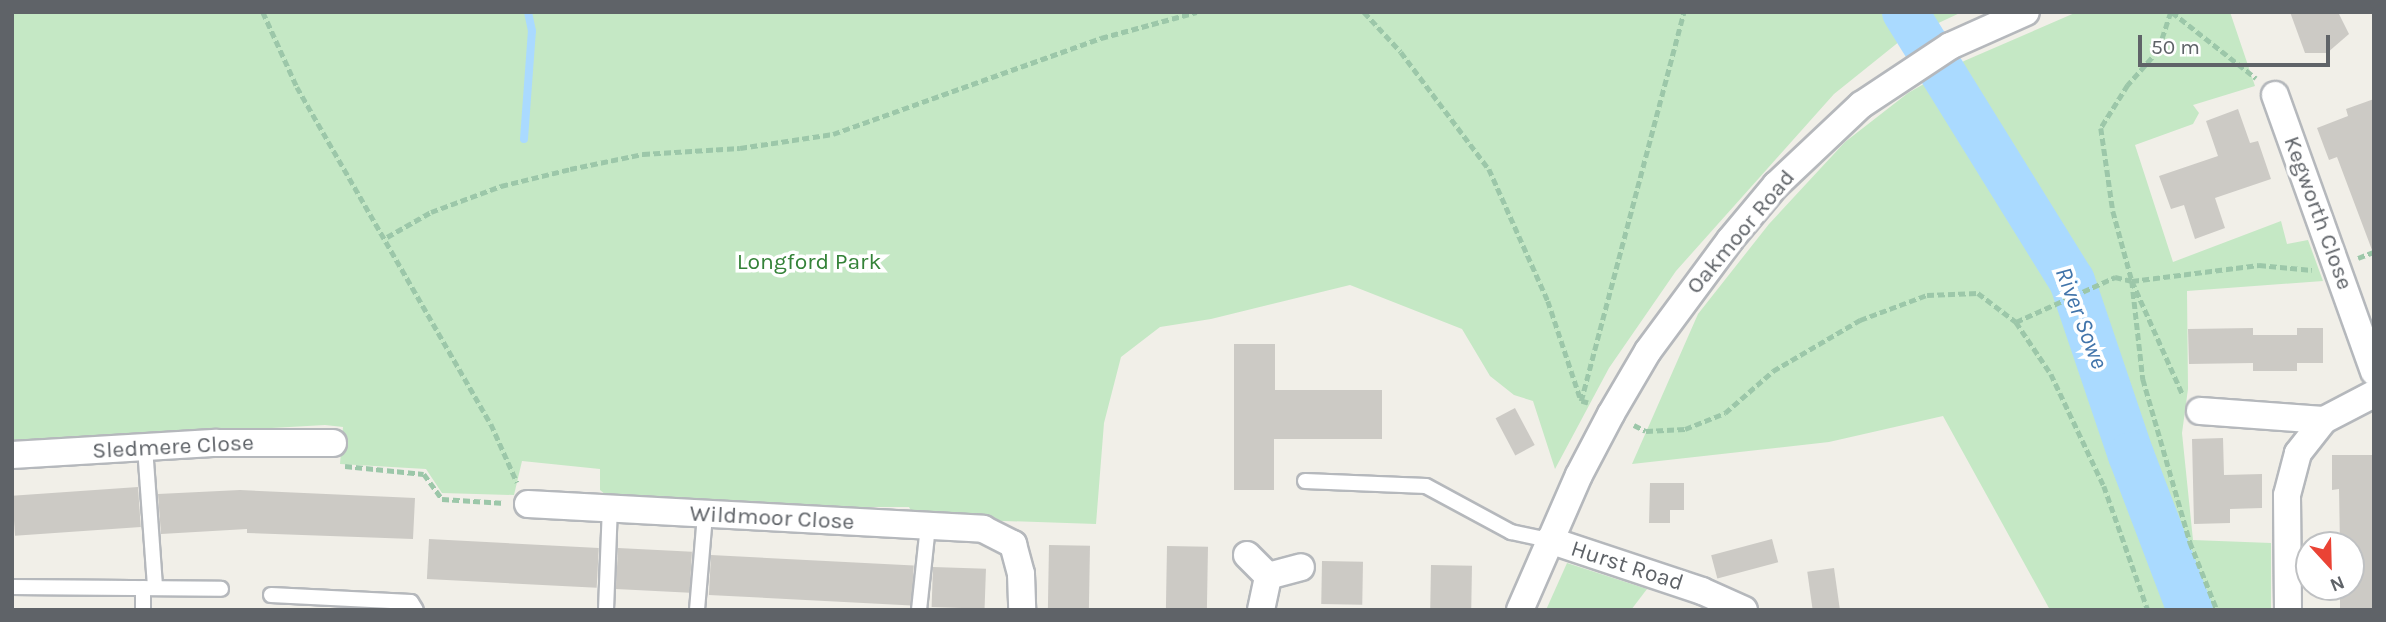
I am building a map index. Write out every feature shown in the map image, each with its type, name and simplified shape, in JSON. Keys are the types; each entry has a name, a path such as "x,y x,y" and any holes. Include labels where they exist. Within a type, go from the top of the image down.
{"street":[{"name":"Oakmoor Road","path":"1520,610 1549,540 1611,414 1687,296 1776,185 1861,105 1950,47 2025,12"},
{"name":"Kegworth Close","path":"2275,95 2374,372"},
{"path":"2288,610 2287,495 2298,453 2324,420 2374,394"},
{"path":"2200,411 2324,420"},
{"name":"Sledmere Close","path":"12,455 145,447 333,443"},
{"name":"Wildmoor Close","path":"528,504 983,529 1013,544 1021,574 1022,610"},
{"name":"Hurst Road","path":"1549,540 1702,591 1744,610"},
{"path":"1247,555 1268,576"},
{"path":"1268,576 1301,567"},
{"path":"1261,610 1268,576"}],"lane":[{"path":"143,610 149,588 145,447"},
{"path":"1305,481 1426,486 1511,532 1549,540"},
{"path":"606,610 610,508"},
{"path":"697,610 705,514"},
{"path":"919,610 928,526"},
{"path":"12,587 221,589"},
{"path":"271,595 411,602 416,610"}],"path":[{"path":"263,12 297,87 387,237 491,424 528,504 442,499 424,474 331,465 333,443"},
{"path":"387,237 432,212 501,186 570,169 643,154 740,148 833,134 1101,38 1197,12"},
{"path":"1364,12 1401,52 1489,169 1548,301 1581,401 1646,431 1685,429 1725,413 1773,371 1860,320 1927,295 1978,293 2016,322 2051,374 2104,486 2148,610"},
{"path":"1581,401 1684,12"},
{"path":"2200,411 2181,393 2132,281 2113,211 2101,128 2128,85 2159,50 2171,12 2275,95"},
{"path":"2016,322 2115,277 2132,281 2259,265 2311,270 2336,264"},
{"path":"2132,281 2143,379 2190,542 2217,610"}],"green space":[{"name":"Longford Park","path":"12,12 1962,12 1900,41 1834,94 1676,271 1609,368 1555,469 1533,401 1514,395 1490,376 1462,329 1350,285 1211,319 1160,327 1121,357 1104,423 1096,524 915,518 909,507 854,507 848,514 612,500 600,490 600,469 522,461 514,495 442,493 426,469 340,464 343,427 325,425 12,443"},
{"path":"2077,12 2230,12 2255,86 2193,105 2199,113 2193,124 2135,145 2173,262 2281,221 2287,244 2308,240 2323,281 2187,291 2188,389 2182,433 2193,540 2271,543 2271,610 2050,610 1943,416 1829,442 1632,464 1698,314 1769,224 1845,142 1908,93 1964,61"},
{"path":"1567,563 1647,589 1631,610 1546,610"}],"building":[{"path":"2290,12 2338,12 2349,34 2327,53 2305,53"},
{"path":"2374,99 2372,250 2337,157 2329,160 2317,128 2348,116 2346,109"},
{"path":"2238,109 2250,143 2258,141 2271,179 2215,198 2225,228 2195,239 2184,205 2171,209 2159,176 2218,156 2206,121"},
{"path":"2253,328 2253,335 2297,335 2297,328 2323,328 2323,363 2297,363 2297,371 2253,371 2253,363 2189,364 2188,329"},
{"path":"1234,344 1275,344 1275,390 1382,390 1382,439 1274,439 1274,490 1234,490"},
{"path":"1515,408 1535,445 1515,455 1496,418"},
{"path":"2223,438 2224,475 2262,474 2262,508 2230,509 2230,523 2194,524 2192,439"},
{"path":"2332,455 2374,455 2374,610 2340,610 2340,601 2365,601 2365,531 2340,531 2339,489 2332,490"},
{"path":"1650,483 1684,483 1684,510 1670,510 1670,523 1649,523"},
{"path":"138,487 141,527 15,536 12,496"},
{"path":"240,490 415,498 413,539 247,533 247,529 161,534 158,494"},
{"path":"429,539 599,548 597,588 427,579"},
{"path":"1772,539 1778,562 1717,578 1711,555"},
{"path":"1049,545 1090,546 1089,610 1048,610"},
{"path":"1167,546 1208,547 1207,610 1166,610"},
{"path":"618,548 692,552 690,593 616,589"},
{"path":"711,555 914,566 912,606 709,595"},
{"path":"1322,561 1363,562 1362,605 1321,604"},
{"path":"1431,565 1472,566 1471,609 1430,608"},
{"path":"933,567 986,569 985,609 932,607"},
{"path":"1834,568 1840,610 1813,610 1807,572"}],"waterway":[{"path":"524,139 532,31 528,12"},
{"name":"River Sowe","path":"1905,12 2072,281 2131,455 2190,610"}]}
